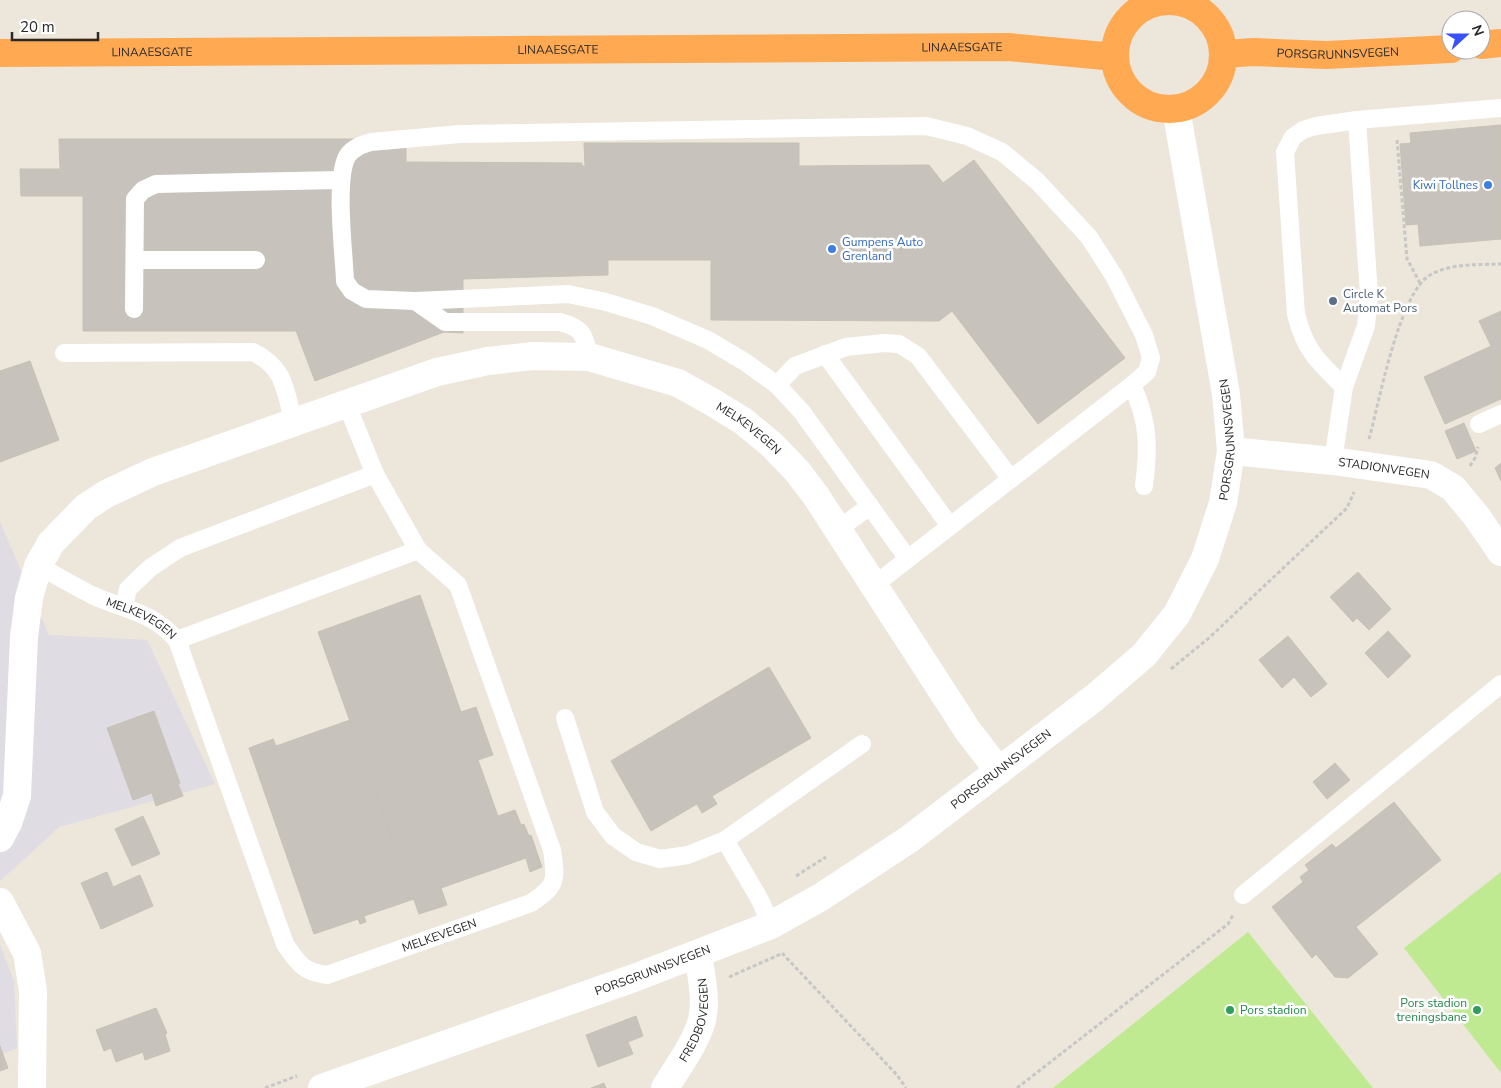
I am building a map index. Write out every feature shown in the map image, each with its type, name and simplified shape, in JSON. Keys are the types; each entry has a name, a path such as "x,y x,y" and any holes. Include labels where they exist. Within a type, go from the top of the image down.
{"highway":[{"path":"1170,0 1186,3 1201,10 1213,22 1221,37 1224,54 1222,69 1215,84 1205,96 1192,104 1176,109 1153,107 1137,99 1124,86 1117,70 1115,57 1118,36 1126,21 1146,6 1170,0"},
{"name":"LINAAESGATE","path":"0,53 1008,47 1115,57"},
{"name":"PORSGRUNNSVEGEN","path":"1224,54 1254,52 1326,55 1441,49"}],"street":[{"name":"PORSGRUNNSVEGEN","path":"313,1081 698,955 771,925 821,897 908,840 1094,698 1144,655 1178,614 1205,558 1223,503 1231,451 1226,394 1176,109"},
{"name":"MELKEVEGEN","path":"0,838 18,796 24,637 29,598 38,566 51,543 67,524 86,507 106,494 153,472 294,424 437,372 488,361 534,356 589,357 678,384 743,421 772,445 797,471 968,731 999,771"},
{"name":"STADIONVEGEN","path":"1231,451 1333,461 1431,475 1453,488 1477,517 1501,552"},
{"path":"0,902 26,953 33,991 32,1088"},
{"name":"FREDBOVEGEN","path":"671,1086 692,1045 702,1019 703,988 698,955"}],"lane":[{"path":"1344,387 1311,355 1301,334 1296,314 1285,152 1293,137 1303,130 1316,126 1357,120 1501,108"},
{"path":"1333,461 1344,387 1366,326 1369,294 1357,120"},
{"path":"873,586 1147,372 1151,358 1140,326 1114,276 1089,237 1037,181 1002,152 967,136 926,126 460,134 371,142 357,146 347,156 340,180 345,281 352,291 366,299 415,301 568,294 606,302 652,316 708,340 745,362 777,385 802,412 908,558"},
{"path":"134,308 135,199 143,190 156,184 340,180"},
{"path":"135,260 256,260"},
{"path":"415,301 445,322 560,322 575,326 584,336 589,357"},
{"path":"777,385 795,366 825,354 846,347 884,343 899,344 918,356 1011,479"},
{"path":"64,353 253,352 268,359 277,369 294,424"},
{"path":"825,354 950,526"},
{"path":"1132,385 1141,404 1147,426 1148,452 1144,486"},
{"name":"MELKEVEGEN","path":"38,566 93,596 146,614 166,628 177,640 285,944 299,964 312,973 327,975 531,903 546,893 556,878 552,850 458,585 418,550 376,474 347,405"},
{"path":"1479,424 1501,414"},
{"path":"124,606 128,589 150,568 180,548 376,474"},
{"path":"837,530 870,506"},
{"path":"177,640 418,550"},
{"path":"1243,895 1501,684"},
{"path":"565,718 595,812 613,836 636,852 660,859 688,855 725,840 862,744"},
{"path":"725,840 760,900 771,925"}],"path":[{"path":"1395,117 1407,259 1420,283"},
{"path":"1368,442 1391,353 1412,294 1420,283 1429,276 1460,265 1501,264"},
{"path":"1453,488 1476,458 1479,444 1479,424"},
{"path":"760,900 826,856"},
{"path":"1017,1088 1228,924 1243,895"},
{"path":"782,954 906,1088"},
{"path":"265,1088 313,1081"}],"shaded area":[{"path":"0,522 49,635 147,640 215,784 59,827 0,881"},
{"path":"0,944 14,982 17,1048 0,1055"}],"green space":[{"name":"Pors stadion treningsbane","path":"1501,872 1501,1073 1404,948"},
{"name":"Pors stadion","path":"1248,932 1373,1088 1053,1088"}],"building":[{"path":"1501,125 1501,239 1420,246 1418,224 1406,225 1400,144 1411,143 1410,133"},
{"path":"59,139 406,139 406,162 582,163 582,166 585,166 584,143 799,143 799,166 929,165 943,183 974,160 1125,358 1038,424 952,311 939,321 711,320 711,260 608,260 608,275 463,279 463,333 444,332 315,381 296,331 83,331 83,196 21,196 20,169 60,169"},
{"path":"1501,311 1501,399 1445,424 1424,377 1491,346 1479,321"},
{"path":"30,361 59,440 0,462 0,371"},
{"path":"1464,423 1476,451 1457,459 1445,431"},
{"path":"1501,463 1501,481 1495,468"},
{"path":"1358,572 1391,609 1369,630 1357,618 1353,622 1330,597"},
{"path":"420,595 461,712 476,707 493,755 478,760 498,816 515,810 521,825 524,824 529,836 531,835 542,867 530,872 526,858 441,888 447,905 419,914 318,632"},
{"path":"1388,631 1411,656 1388,678 1365,653"},
{"path":"1288,636 1327,684 1311,697 1294,677 1282,688 1259,660"},
{"path":"769,667 811,738 712,796 717,804 702,813 697,804 651,831 611,761"},
{"path":"154,711 183,796 156,806 152,793 133,800 107,728"},
{"path":"350,720 414,899 364,916 366,922 360,924 358,919 314,934 249,748 273,739 276,746"},
{"path":"1335,763 1350,780 1327,799 1313,782"},
{"path":"1394,802 1441,860 1356,927 1378,954 1348,978 1335,977 1316,954 1312,958 1272,907 1303,882 1300,877 1309,870 1305,865 1332,844 1336,848"},
{"path":"143,816 160,854 132,866 115,829"},
{"path":"107,872 113,887 140,875 153,906 101,929 81,883"},
{"path":"156,1008 167,1033 165,1034 170,1051 145,1060 143,1052 116,1062 111,1048 104,1051 96,1030"},
{"path":"636,1016 643,1036 628,1042 633,1054 598,1067 586,1035"},
{"path":"0,1046 8,1068 0,1071"},
{"path":"604,1083 606,1088 591,1088"}],"place":[{"name":"Kiwi Tollnes","path":"1488,185"},
{"name":"Gumpens Auto Grenland","path":"832,249"},
{"name":"Circle K Automat Pors","path":"1333,301"},
{"name":"Pors stadion","path":"1230,1010"},
{"name":"Pors stadion treningsbane","path":"1477,1010"}]}
